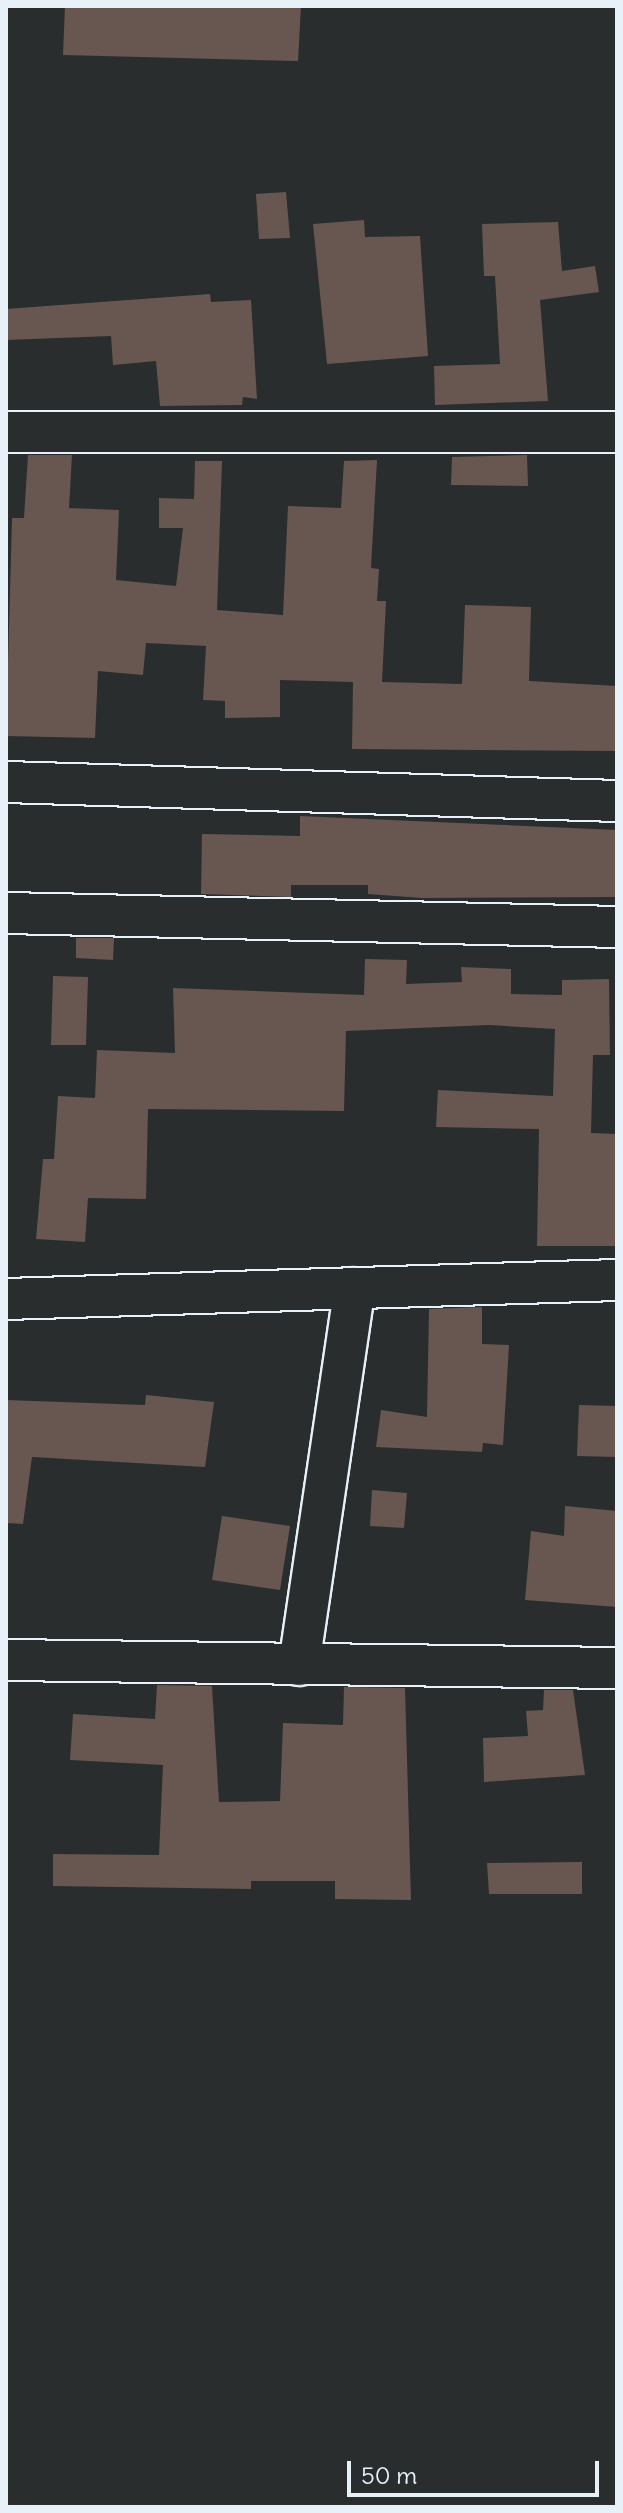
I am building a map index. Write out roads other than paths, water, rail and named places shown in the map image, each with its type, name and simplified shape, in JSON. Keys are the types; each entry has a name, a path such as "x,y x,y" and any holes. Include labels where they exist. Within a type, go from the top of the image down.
{"street":[{"path":"6,432 617,432"},
{"path":"6,782 617,801"},
{"path":"6,913 617,927"},
{"path":"6,1299 617,1280"},
{"path":"299,1665 355,1288"},
{"path":"6,1660 617,1668"}]}
